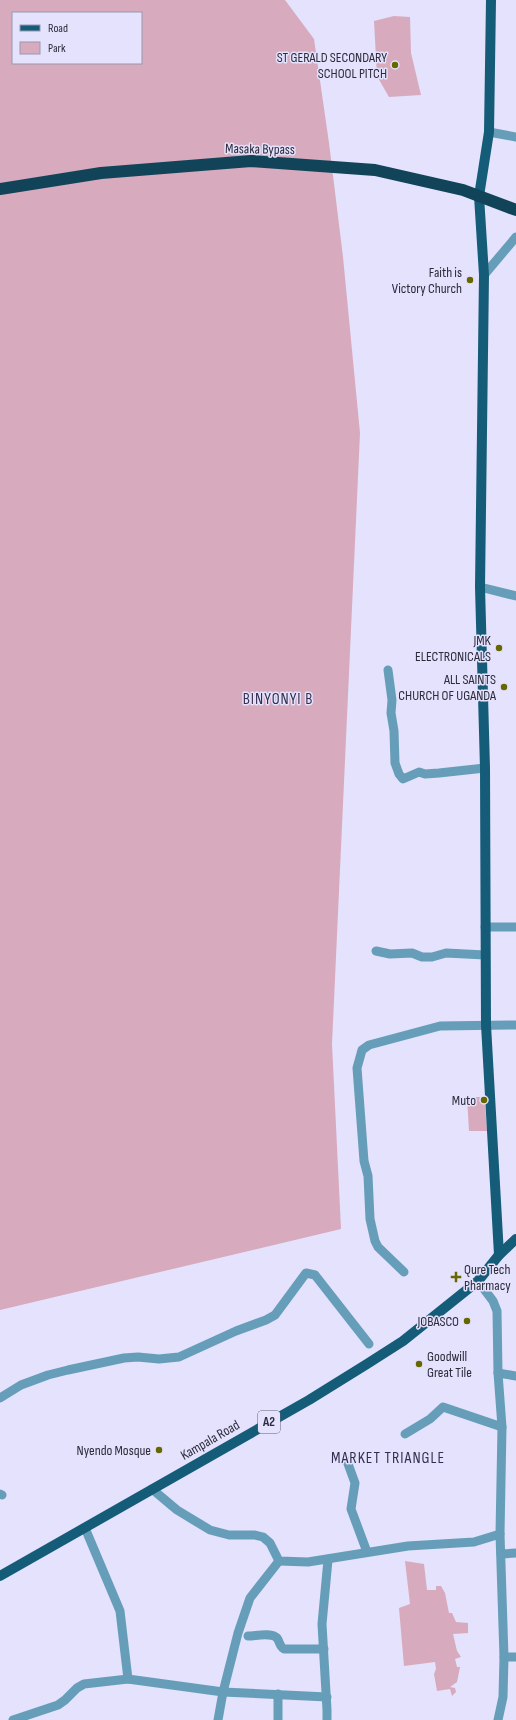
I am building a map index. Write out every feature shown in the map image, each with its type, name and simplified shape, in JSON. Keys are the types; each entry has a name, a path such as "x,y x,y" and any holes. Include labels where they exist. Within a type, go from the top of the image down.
{"highway":[{"name":"Masaka Bypass","path":"0,189 101,174 251,161 375,170 480,196 516,210"}],"main road":[{"path":"491,0 489,132 480,196 484,275 480,587 484,768 486,1026 499,1255"},
{"name":"Kampala Road","path":"0,1576 309,1400 403,1341 478,1281 499,1255 516,1239"}],"street":[{"path":"489,132 516,137"},
{"path":"484,275 516,237"},
{"path":"480,587 516,596"},
{"path":"388,670 392,700 391,713 396,763 399,774 403,779 419,772 425,774 484,768"},
{"path":"485,927 516,927"},
{"path":"376,950 390,954 412,953 422,957 432,957 446,953 485,956"},
{"path":"404,1272 378,1247 375,1241 370,1219 368,1176 364,1161 361,1131 357,1068 358,1058 362,1050 369,1045 440,1026 516,1025"},
{"path":"0,1398 21,1385 48,1375 68,1370 124,1358 138,1357 159,1359 179,1357 275,1315 300,1280 309,1273 315,1275 369,1344"},
{"path":"478,1281 493,1301 497,1311 498,1373 502,1428 500,1534 504,1657 503,1697 498,1720"},
{"path":"498,1373 516,1376"},
{"path":"405,1434 430,1419 443,1407 502,1428"},
{"path":"347,1462 355,1483 351,1509 367,1552"},
{"path":"152,1489 182,1513 210,1530 230,1535 255,1535 263,1538 270,1543 279,1560"},
{"path":"85,1528 120,1611 128,1679"},
{"path":"279,1560 308,1562 328,1560 408,1546 474,1542 500,1534"},
{"path":"501,1554 516,1553"},
{"path":"218,1720 223,1692 238,1633 250,1598 279,1560"},
{"path":"326,1720 327,1697 322,1624 328,1560"},
{"path":"248,1636 274,1636 278,1639 281,1647 284,1649 324,1649"},
{"path":"504,1657 516,1657"},
{"path":"13,1720 58,1705 77,1688 84,1684 128,1679 223,1692 327,1697"},
{"path":"278,1694 278,1720"}],"green space":[{"path":"0,0 285,0 314,39 343,257 360,433 332,1044 341,1229 0,1310"},
{"name":"ST GERALD SECONDARY SCHOOL PITCH","path":"394,16 410,17 411,53 421,95 389,97 377,76 374,21"},
{"path":"467,1097 480,1097 481,1104 485,1104 487,1131 469,1131"},
{"path":"405,1561 424,1564 427,1590 436,1590 436,1586 441,1586 445,1593 449,1613 452,1613 456,1622 468,1623 468,1633 453,1634 457,1651 461,1657 455,1659 457,1667 460,1667 457,1682 450,1687 455,1688 456,1692 452,1696 450,1689 437,1691 434,1674 436,1669 435,1662 404,1666 399,1608 410,1604"}],"place":[{"name":"ST GERALD SECONDARY SCHOOL PITCH","path":"395,65"},
{"name":"Faith is Victory Church","path":"470,280"},
{"name":"JMK ELECTRONICALS","path":"499,648"},
{"name":"ALL SAINTS CHURCH OF UGANDA","path":"504,687"},
{"name":"Muto","path":"484,1100"},
{"name":"Qure Tech Pharmacy","path":"456,1277"},
{"name":"JOBASCO","path":"467,1321"},
{"name":"Goodwill Great Tile","path":"419,1364"},
{"name":"Nyendo Mosque","path":"159,1450"}],"district":[{"name":"BINYONYI B","path":"278,699"},
{"name":"MARKET TRIANGLE","path":"388,1458"}]}
